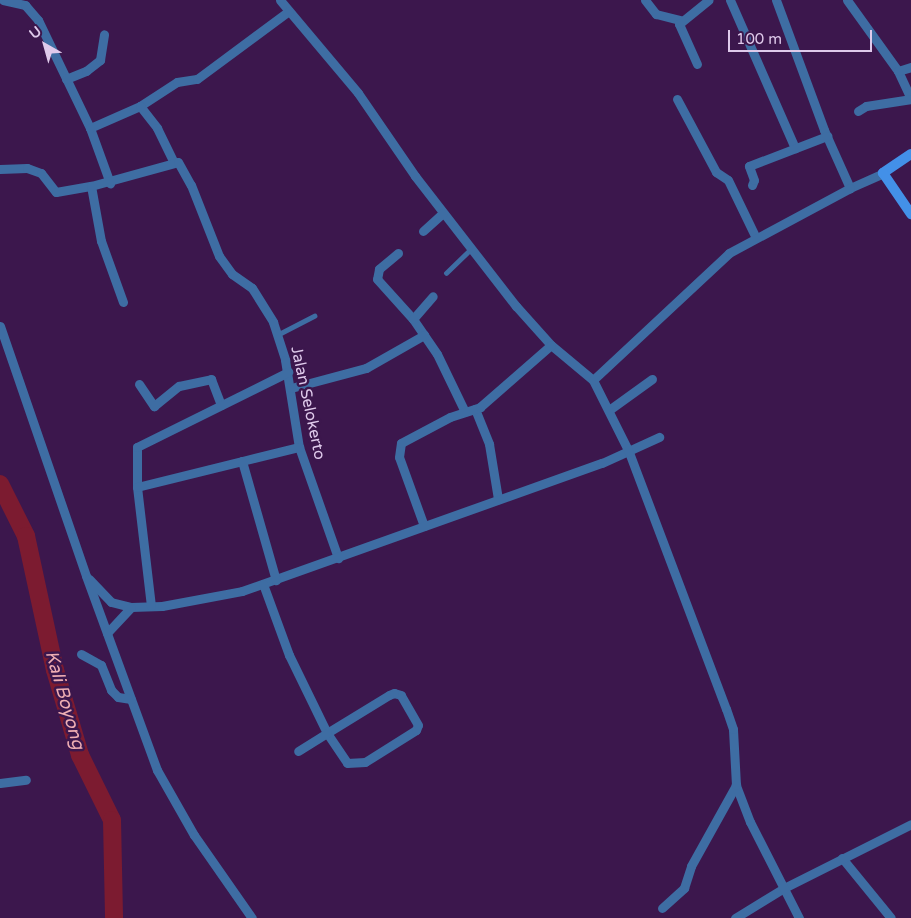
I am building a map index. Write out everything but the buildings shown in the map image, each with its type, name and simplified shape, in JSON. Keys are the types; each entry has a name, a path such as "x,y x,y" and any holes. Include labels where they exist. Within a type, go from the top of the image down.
{"main road":[{"path":"911,154 883,173 911,214"}],"street":[{"path":"3,0 30,8 90,128 110,183"},
{"path":"280,0 358,93 443,213 471,248 551,344 593,380 629,452 733,729 736,785 750,822 799,918"},
{"path":"645,0 656,14 680,20 709,0"},
{"path":"730,0 794,148"},
{"path":"776,0 827,136 850,188"},
{"path":"849,1 898,71 911,99 866,106 858,111"},
{"path":"90,128 140,106 177,82 197,79 289,11"},
{"path":"680,20 697,64"},
{"path":"66,79 86,71 101,59 104,34"},
{"path":"898,71 911,67"},
{"path":"678,99 716,172 728,180 756,238"},
{"name":"Jalan Selokerto","path":"140,106 154,122 173,161 182,166 219,256 232,274 252,288 261,301 277,334 288,372 299,447 338,558"},
{"path":"752,184 754,180 749,166 827,136"},
{"path":"0,169 25,168 41,173 56,192 110,183 173,161"},
{"path":"593,380 729,253 850,188 883,173"},
{"path":"91,186 102,241 123,302"},
{"path":"424,231 443,213"},
{"path":"398,253 380,269 377,279 413,319 437,354 464,412"},
{"path":"413,319 433,296"},
{"path":"0,326 86,576 158,770 194,835 252,918"},
{"path":"291,388 366,368 424,335"},
{"path":"424,526 398,449 413,434 475,409 496,395 551,344"},
{"path":"151,606 137,487 137,447 288,372"},
{"path":"139,384 154,406 179,386 211,379 221,405"},
{"path":"609,410 652,379"},
{"path":"475,409 489,444 498,500"},
{"path":"86,576 111,602 131,607 151,606 242,591 629,452 659,437"},
{"path":"137,487 299,447"},
{"path":"242,460 276,580"},
{"path":"263,584 289,655 327,733 347,763 354,765 366,762 416,730 418,725 399,692 327,733 298,751"},
{"path":"107,633 131,607"},
{"path":"80,654 101,666 111,690 118,697 131,699"},
{"path":"0,783 26,780"},
{"path":"662,908 684,888 691,866 736,785"},
{"path":"735,918 784,888 911,824"},
{"path":"842,858 891,918"}],"lane":[{"path":"446,273 471,248"},
{"path":"277,334 314,316"}],"waterway":[{"name":"Kali Boyong","path":"0,484 26,536 55,670 80,755 112,820 114,918"}]}
